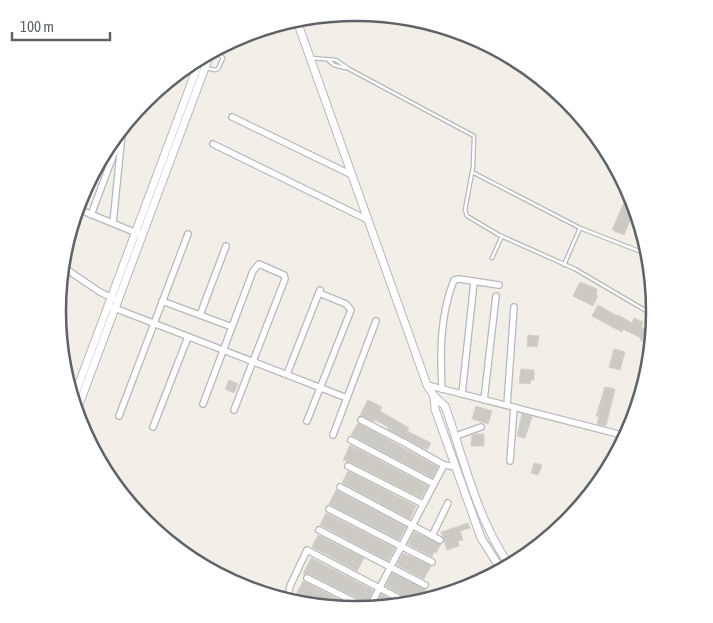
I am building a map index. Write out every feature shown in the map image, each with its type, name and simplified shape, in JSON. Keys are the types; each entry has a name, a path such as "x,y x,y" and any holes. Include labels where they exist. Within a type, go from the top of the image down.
{"street":[{"path":"299,27 427,385 434,396 445,406 481,511 495,543 506,560"},
{"path":"80,400 112,307 202,66"},
{"path":"232,117 352,175"},
{"path":"113,223 121,141"},
{"path":"213,144 368,220"},
{"path":"91,215 116,149"},
{"path":"84,212 140,234"},
{"path":"119,416 188,234"},
{"path":"200,315 226,246"},
{"path":"203,404 256,266 259,264 284,275 285,279 234,410"},
{"path":"69,271 100,292 115,299"},
{"path":"442,389 443,320 454,280 459,279 499,285"},
{"path":"462,394 474,282"},
{"path":"287,374 320,292 346,304 351,310 307,421"},
{"path":"484,400 496,296"},
{"path":"162,301 232,327"},
{"path":"112,307 347,398"},
{"path":"77,390 112,307"},
{"path":"507,405 514,307"},
{"path":"333,435 376,321"},
{"path":"153,427 188,337"},
{"path":"427,385 620,434"},
{"path":"434,396 435,409 481,538 498,565"},
{"path":"510,461 514,407"},
{"path":"361,420 444,465 456,467"},
{"path":"456,436 481,427"},
{"path":"350,440 434,484"},
{"path":"372,601 444,465"},
{"path":"348,466 423,504"},
{"path":"340,487 440,540"},
{"path":"432,536 448,503"},
{"path":"330,509 432,562"},
{"path":"319,530 425,585"},
{"path":"289,594 290,586 307,550 399,598"},
{"path":"307,578 356,602"}],"lane":[{"path":"202,66 215,70 218,69 222,64 223,58 220,55"},
{"path":"310,58 336,60 349,69 474,136 472,172 465,210 467,216 502,236 575,269 647,312"},
{"path":"472,172 580,228 640,252"},
{"path":"564,265 580,228"},
{"path":"492,258 502,236"}],"building":[{"path":"625,200 631,218 624,235 612,230"},
{"path":"580,282 597,289 596,295 598,296 593,306 573,296"},
{"path":"598,305 632,323 634,318 643,322 641,327 646,330 645,342 640,340 641,338 623,329 622,332 592,316"},
{"path":"528,335 539,336 537,347 527,346"},
{"path":"614,349 625,352 620,370 609,367"},
{"path":"521,369 534,370 534,380 531,380 530,384 519,383"},
{"path":"229,380 238,384 234,393 225,389"},
{"path":"605,387 615,389 606,426 597,424 599,416 596,416"},
{"path":"368,400 382,407 380,411 409,428 407,431 431,443 427,450 387,429 388,427 375,420 374,422 360,415"},
{"path":"476,406 492,411 488,424 472,419"},
{"path":"522,414 532,417 525,438 517,436"},
{"path":"358,423 438,467 432,478 351,435"},
{"path":"484,434 484,446 471,446 472,435"},
{"path":"350,445 428,486 421,498 343,460"},
{"path":"534,463 542,465 538,475 531,473"},
{"path":"348,471 416,506 410,519 342,483"},
{"path":"336,490 406,527 399,540 329,504"},
{"path":"326,513 395,548 388,561 320,525"},
{"path":"468,523 470,528 460,531 463,540 458,541 459,546 447,550 441,532"},
{"path":"414,532 441,544 432,557 408,544"},
{"path":"318,535 364,558 357,571 312,547"},
{"path":"403,553 431,566 424,579 397,565"},
{"path":"311,558 373,590 368,601 364,602 309,574 303,574"},
{"path":"392,573 426,589 424,594 406,597 386,586"},
{"path":"303,581 343,601 319,599 296,595"},
{"path":"381,594 392,599 378,601"}]}
